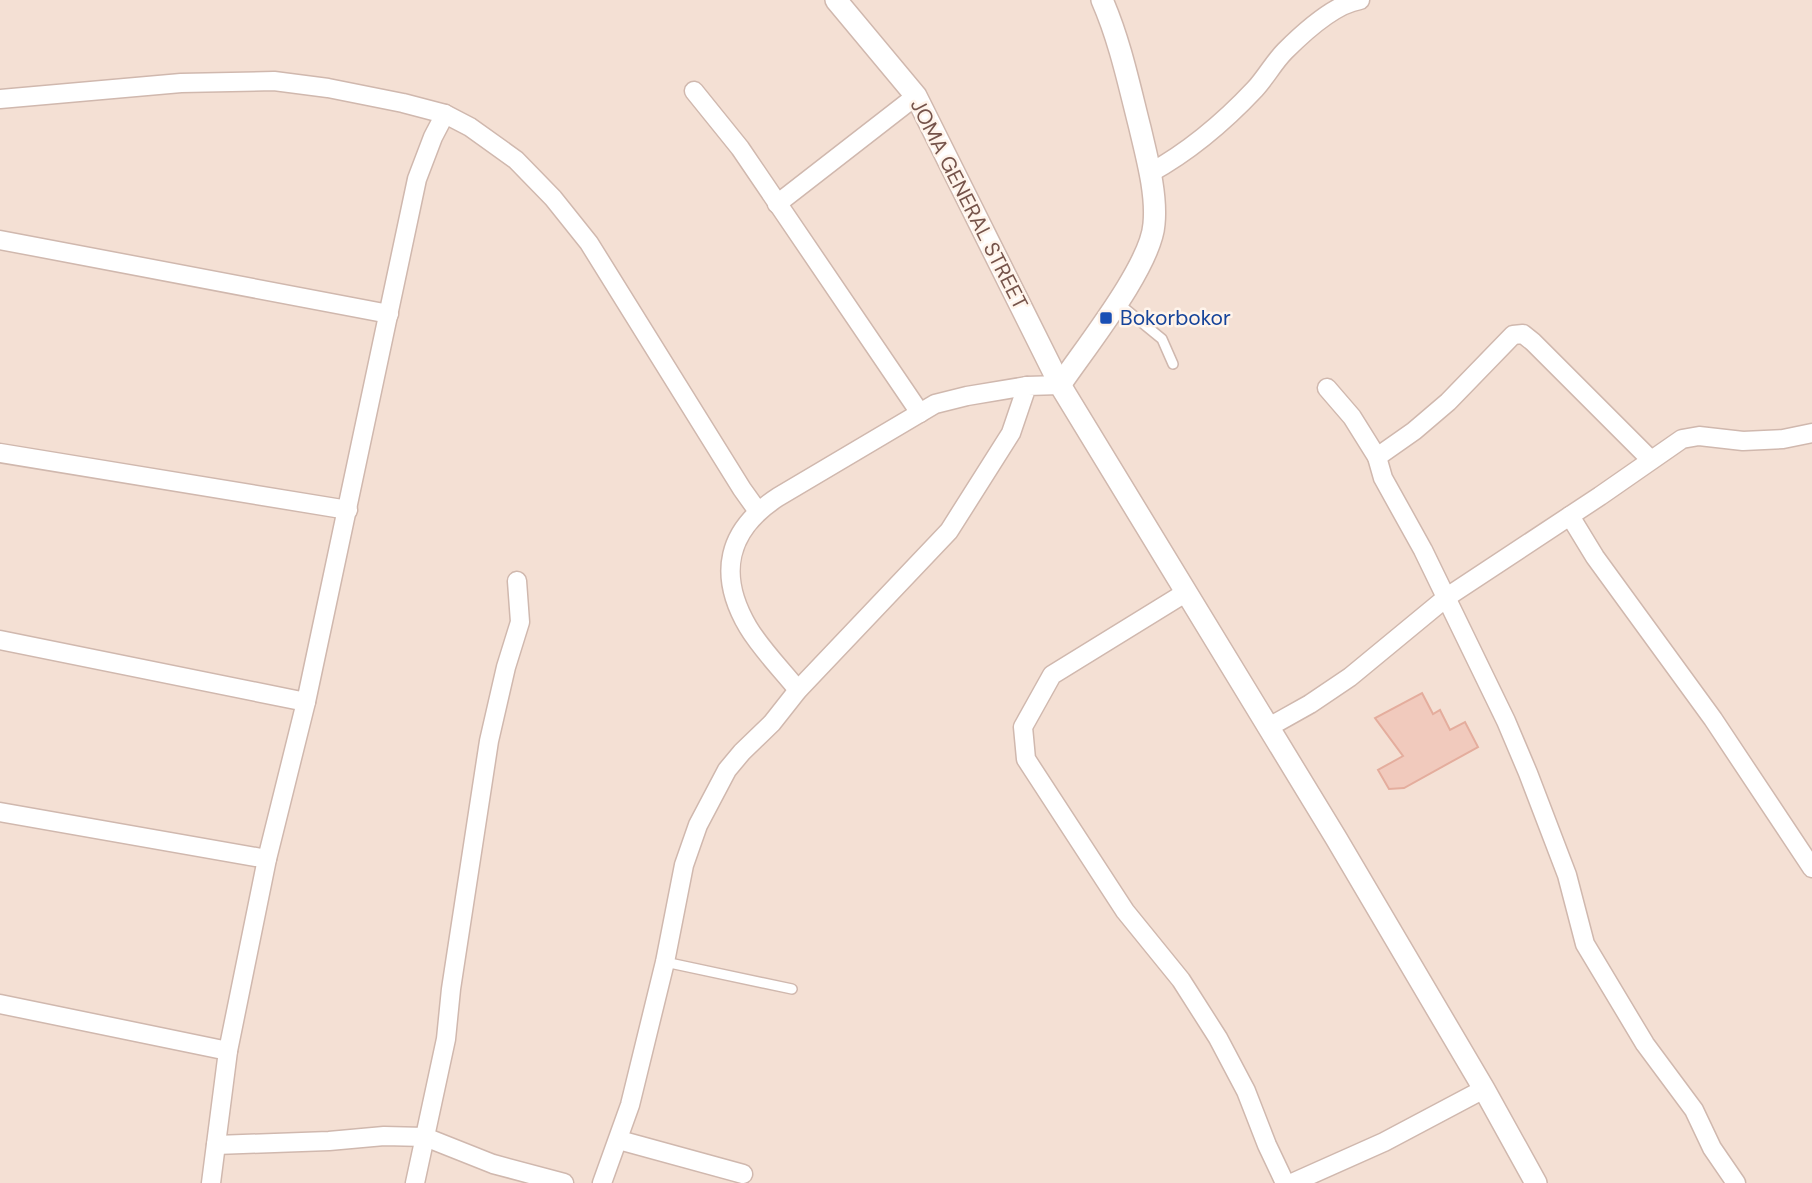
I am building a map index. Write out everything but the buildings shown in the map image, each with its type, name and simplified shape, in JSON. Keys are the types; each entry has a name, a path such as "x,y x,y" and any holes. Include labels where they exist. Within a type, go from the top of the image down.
{"street":[{"path":"798,690 748,628 733,596 731,568 735,545 744,525 757,510 920,413 947,400 1027,386 1060,385 1117,302 1144,255 1154,225 1150,173 1125,66 1102,0"},
{"path":"1150,173 1205,137 1257,87 1284,52 1312,27 1348,2 1360,0"},
{"name":"JOMA GENERAL STREET","path":"837,1 916,96 1060,385 1269,727 1484,1089 1536,1183"},
{"path":"0,99 181,83 274,81 374,97 445,114 470,127 516,160 553,198 589,243 757,510"},
{"path":"694,91 740,148 920,413"},
{"path":"777,205 916,96"},
{"path":"211,1183 228,1051 267,859 306,702 417,179 445,114"},
{"path":"0,240 389,314"},
{"path":"1377,457 1430,418 1513,335 1523,334 1651,460"},
{"path":"601,1183 619,1140 639,1069 684,865 698,825 727,770 772,723 798,690 949,531 1011,433 1027,386"},
{"path":"1327,388 1352,416 1377,457 1383,478 1447,597 1528,773 1567,875 1586,944 1645,1044 1694,1110 1712,1148 1736,1183"},
{"path":"1269,727 1350,677 1447,597 1682,439 1699,436 1743,441 1812,433"},
{"path":"0,453 348,510"},
{"path":"1570,516 1595,557 1713,719 1812,868"},
{"path":"415,1183 446,1039 451,989 489,741 506,667 520,622 517,580"},
{"path":"1185,593 1052,675 1023,727 1026,759 1125,911 1181,980 1218,1038 1246,1091 1285,1183"},
{"path":"0,640 306,702"},
{"path":"0,812 267,859"},
{"path":"0,1004 228,1051"},
{"path":"1292,1183 1384,1142 1484,1089"},
{"path":"216,1145 384,1136 425,1137 493,1164 564,1183"},
{"path":"619,1140 743,1174"}],"lane":[{"path":"1117,302 1162,339 1173,364"},
{"path":"664,962 792,989"}],"shaded area":[{"path":"0,0 1812,0 1812,1183 0,1183"}],"place":[{"name":"Bokorbokor","path":"1106,318"}]}
